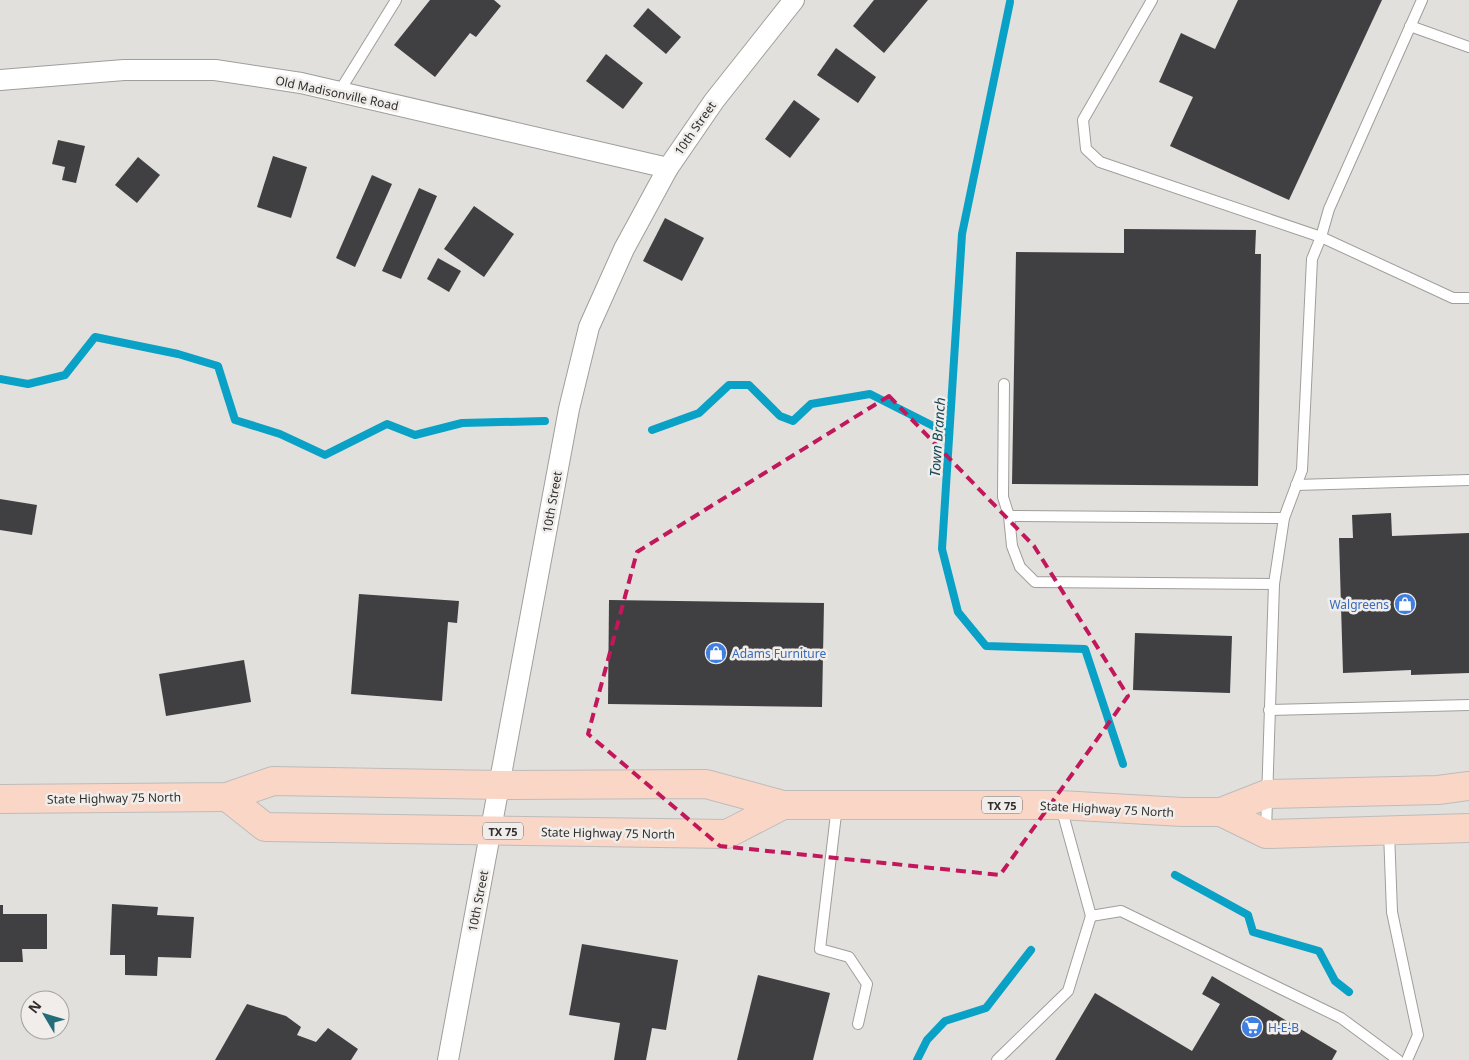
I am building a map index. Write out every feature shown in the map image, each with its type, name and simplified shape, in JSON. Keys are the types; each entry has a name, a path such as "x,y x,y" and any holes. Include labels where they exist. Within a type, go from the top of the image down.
{"main road":[{"name":"State Highway 75 North","path":"0,799 227,796 273,781 500,785 706,784 784,805 1060,805 1182,812 1221,812 1267,794 1438,790 1469,786"},
{"name":"State Highway 75 North","path":"227,796 265,827 491,831 727,834 784,805"},
{"name":"State Highway 75 North","path":"1221,812 1266,834 1469,828"}],"street":[{"name":"10th Street","path":"448,1060 569,409 589,327 624,249 668,168 714,100 794,0"},
{"name":"Old Madisonville Road","path":"0,80 124,70 215,70 301,83 668,168"}],"lane":[{"path":"339,92 396,0"},
{"path":"1152,0 1083,120 1086,149 1100,162 1321,237 1453,298 1469,298"},
{"path":"1266,834 1274,584 1284,518 1302,470 1312,259 1329,209 1422,0"},
{"path":"1410,26 1469,47"},
{"path":"1004,384 1003,497 1009,516 1012,546 1017,560 1020,567 1035,582 1274,584"},
{"path":"1296,485 1469,480"},
{"path":"1009,516 1284,518"},
{"path":"1269,710 1469,705"},
{"path":"837,805 820,949 849,957 867,984 858,1024"},
{"path":"996,1060 1068,991 1091,916 1060,805"},
{"path":"1390,831 1392,912 1418,1035 1407,1060"},
{"path":"1091,916 1121,910 1341,1018 1398,1060"}],"highlighted area":[{"path":"889,396 1034,546 1128,696 1000,875 720,846 588,734 637,552"}],"building":[{"path":"430,0 494,0 501,6 476,37 470,33 435,77 394,45"},
{"path":"874,0 928,0 884,53 853,26"},
{"path":"1238,0 1382,0 1289,200 1170,146 1193,97 1159,82 1181,33 1215,49"},
{"path":"648,8 681,37 666,54 633,26"},
{"path":"836,48 876,77 858,103 817,75"},
{"path":"606,54 643,83 623,109 586,81"},
{"path":"794,100 820,119 790,158 765,139"},
{"path":"58,140 85,146 76,183 62,180 65,167 52,164"},
{"path":"273,156 307,167 291,218 257,207"},
{"path":"138,157 160,175 137,203 115,185"},
{"path":"372,175 392,184 355,267 336,258"},
{"path":"419,188 437,196 401,279 382,271"},
{"path":"474,206 514,234 484,277 444,249"},
{"path":"665,218 704,238 682,281 643,261"},
{"path":"1124,229 1256,230 1255,254 1261,254 1258,486 1012,484 1016,252 1124,253"},
{"path":"438,258 461,271 449,292 427,279"},
{"path":"0,499 37,505 32,535 0,530"},
{"name":"Walgreens","path":"1391,513 1392,536 1469,533 1469,673 1411,675 1411,670 1343,673 1339,538 1353,538 1352,515"},
{"path":"359,594 459,601 457,623 448,622 442,701 351,694"},
{"name":"Adams Furniture","path":"609,600 824,603 822,707 608,704"},
{"path":"1135,633 1232,636 1230,693 1133,690"},
{"path":"244,660 251,702 166,716 159,674"},
{"path":"112,904 158,907 157,915 194,917 191,958 158,957 157,976 125,975 125,955 110,955"},
{"path":"0,905 3,905 3,914 47,914 47,949 22,949 23,962 0,962"},
{"path":"582,944 678,960 666,1030 652,1028 646,1060 614,1060 620,1023 569,1015"},
{"path":"758,975 830,993 813,1060 737,1060"},
{"name":"H-E-B","path":"1212,976 1337,1051 1332,1060 1055,1060 1095,993 1192,1051 1220,1004 1202,994"},
{"path":"247,1004 286,1016 301,1027 297,1035 316,1042 328,1028 358,1049 351,1060 215,1060"}],"waterway":[{"name":"Town Branch","path":"1010,2 962,234 942,549 958,612 986,646 1085,649 1123,764"},
{"path":"0,379 28,384 65,375 95,337 178,354 218,366 235,420 280,434 325,455 387,424 415,435 462,423 545,421"},
{"path":"652,430 699,413 729,385 749,385 780,416 793,421 811,404 870,394 949,434"},
{"name":"Town Branch","path":"1175,875 1248,915 1253,932 1319,951 1335,981 1349,992"},
{"path":"917,1060 927,1040 945,1021 986,1008 1031,950"}],"place":[{"name":"Walgreens","path":"1405,604"},
{"name":"Adams Furniture","path":"716,653"},
{"name":"H-E-B","path":"1252,1027"}]}
